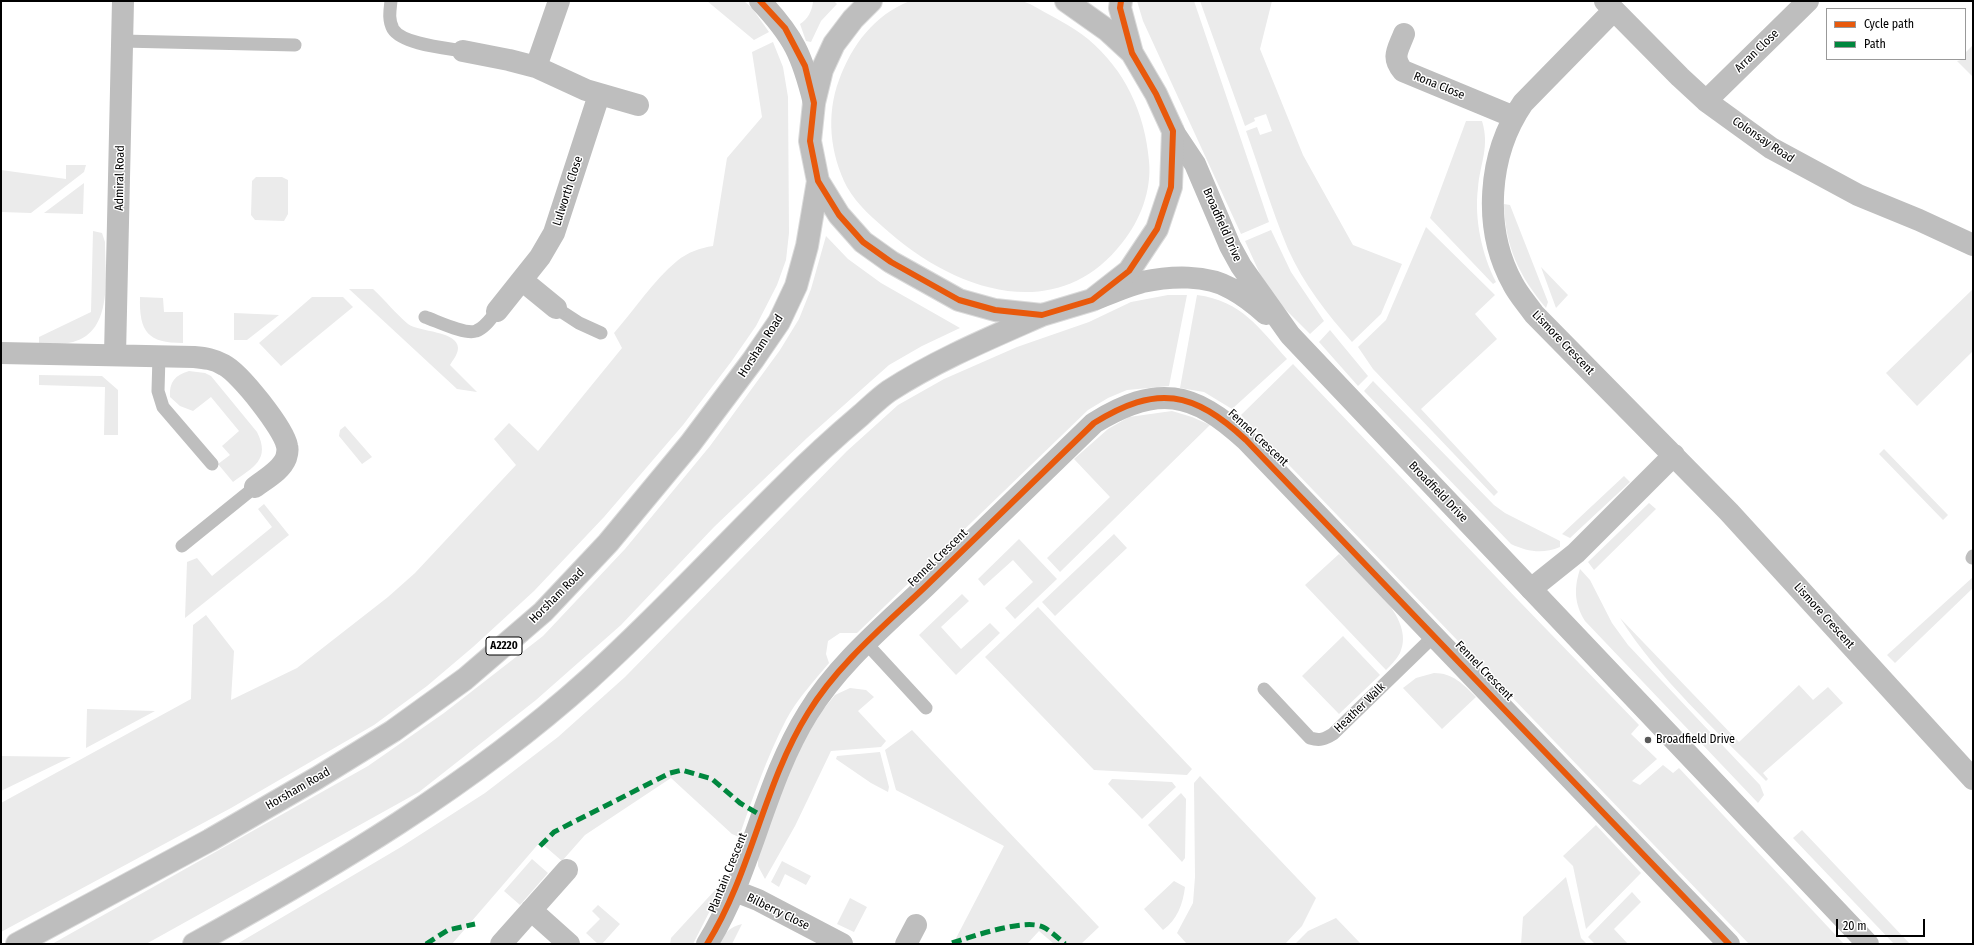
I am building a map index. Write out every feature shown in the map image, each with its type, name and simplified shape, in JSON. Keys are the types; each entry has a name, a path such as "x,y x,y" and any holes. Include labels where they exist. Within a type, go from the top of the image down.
{"street":[{"name":"Admiral Road","path":"115,355 123,1"},
{"path":"536,67 559,1"},
{"path":"760,1 785,28 794,44 805,66 814,103"},
{"path":"871,1 853,19 834,44 822,70 814,103 810,141 818,181 839,215 863,242 905,270 959,300 995,310 1042,315"},
{"path":"1066,1 1107,30 1132,53"},
{"path":"1121,1 1120,8 1132,53"},
{"name":"Arran Close","path":"1706,101 1808,1"},
{"name":"Colonsay Road","path":"1609,6 1706,101 1771,148 1858,195 1919,220 1973,245"},
{"name":"Lismore Crescent","path":"1609,6 1523,103 1514,116 1497,163 1492,193 1494,222 1501,255 1512,284 1534,314 1730,512 1973,779"},
{"name":"Rona Close","path":"1404,34 1395,56 1397,64 1403,71 1514,116"},
{"path":"463,51 536,67 599,95 638,105"},
{"name":"Broadfield Drive","path":"1132,53 1156,94 1173,131 1195,164 1240,266 1290,335"},
{"name":"Lulworth Close","path":"497,311 523,281 540,257 554,232 599,95"},
{"path":"1092,300 1129,271 1157,229 1171,187 1173,131"},
{"name":"Horsham Road","path":"17,944 210,840 317,778 393,731 466,679 543,612 608,543 685,450 754,360 779,322 796,286 803,259 818,181"},
{"name":"Broadfield Drive","path":"1042,315 1141,283 1164,279 1210,281 1232,288 1255,304 1290,335 1868,944"},
{"path":"523,281 556,308"},
{"path":"194,944 262,906 371,839 435,798 517,738 588,680 659,613 826,444 888,393 945,358 1042,315"},
{"path":"1,353 159,356 210,359 224,365 237,374 250,388 283,436 287,446 286,458 281,467 255,487"},
{"name":"Fennel Crescent","path":"764,808 786,754 808,712 828,684 866,643 1094,423 1115,410 1138,400 1174,398 1210,410 1226,421 1268,462 1729,944"},
{"path":"1531,589 1576,553 1674,454"},
{"name":"Plantain Crescent","path":"708,944 735,891 764,808"},
{"path":"501,944 567,870"},
{"name":"Bilberry Close","path":"735,891 758,900 842,944"},
{"path":"531,910 569,944"},
{"path":"906,944 916,925"}],"lane":[{"path":"391,1 390,18 392,27 396,33 417,42 463,51"},
{"path":"122,41 295,45"},
{"path":"556,308 579,323 601,333"},
{"path":"425,317 469,333 477,331 485,325 497,311"},
{"path":"159,356 158,391 163,407 212,464"},
{"path":"182,546 255,487"},
{"name":"Heather Walk","path":"1264,689 1310,738 1318,740 1326,739 1334,734 1435,635"},
{"path":"866,643 926,708"}],"shaded area":[{"path":"707,1 744,1 752,8 769,32 754,40"},
{"path":"834,1 837,4 821,21 811,42 806,41 800,24 805,20 812,9 813,2"},
{"path":"910,1 1022,1 1060,20 1074,29 1088,39 1113,64 1123,79 1138,109 1147,143 1149,183 1147,194 1134,225 1122,243 1096,269 1068,284 1038,291 1008,291 976,284 946,271 917,254 872,217 851,194 841,174 834,148 831,121 835,93 844,67 858,43 866,33 886,14"},
{"path":"1137,1 1194,1 1269,222 1241,234 1143,21"},
{"path":"1200,1 1272,1 1260,49 1303,155 1353,245 1402,264 1381,314 1352,342 1316,298 1294,262 1288,249 1271,205 1246,131 1257,127 1260,135 1272,131 1266,114 1254,118 1255,121 1245,126"},
{"path":"773,42 783,67 788,97 789,233 786,260 777,285 756,326 731,362 683,425 604,517 534,591 473,647 427,686 374,725 231,808 1,932 1,803 191,699 193,625 206,615 234,651 231,700 297,668 388,597 415,573 516,465 494,439 509,423 538,451 622,348 614,333 652,286 668,269 685,255 713,246 727,158 762,117 752,52"},
{"path":"1973,45 1973,77 1957,61 1966,60 1966,52"},
{"path":"1466,121 1482,121 1484,130 1485,147 1479,179 1477,212 1483,249 1496,282 1493,284 1430,218"},
{"path":"66,165 86,165 84,172 31,213 1,212 1,170 66,179"},
{"path":"256,177 282,177 288,180 288,214 284,221 255,220 251,215 252,181"},
{"path":"84,183 83,214 44,213"},
{"path":"1504,204 1510,205 1548,302 1546,308 1528,284 1515,260 1507,233"},
{"path":"1426,227 1495,295 1475,314 1497,339 1421,409 1498,492 1494,496 1373,369 1358,347 1386,320"},
{"path":"1271,230 1291,272 1324,321 1310,334 1279,303 1260,274 1245,241"},
{"path":"93,231 102,233 105,242 106,285 101,314 95,326 86,336 69,343 39,343 39,337 91,312"},
{"path":"826,236 848,259 881,283 960,328 922,346 889,365 807,438 714,527 621,625 536,700 419,792 146,944 52,944 368,766 444,713 543,636 625,549 710,446 780,350 799,319 811,289"},
{"path":"1541,267 1568,295 1556,308"},
{"path":"349,289 373,289 408,324 413,327 452,338 456,342 458,350 450,365 477,392 457,389"},
{"path":"1973,289 1973,351 1917,406 1886,373"},
{"path":"1168,295 1187,295 1169,386 1127,390 1108,398 1088,410 857,633 840,633 828,641 826,654 829,663 800,697 790,712 766,763 739,837 732,834 671,778 585,835 562,861 540,842 452,944 237,944 401,847 485,793 558,737 625,677 847,451 898,405 944,379 1017,347 1089,322 1131,302"},
{"path":"1197,295 1213,298 1238,310 1258,327 1287,359 1232,409 1204,392 1180,388"},
{"path":"140,297 163,298 164,312 183,312 183,343 161,341 148,333 141,319"},
{"path":"312,297 343,297 353,307 281,366 259,343"},
{"path":"234,313 279,315 247,340 234,340"},
{"path":"1330,330 1368,376 1358,386 1319,342"},
{"path":"1293,364 1639,725 1631,734 1657,759 1632,781 1640,785 1663,765 1673,773 1679,768 1844,944 1749,944 1241,415"},
{"path":"189,371 205,373 211,376 257,432 261,442 262,450 258,462 233,482 218,464 230,455 222,446 239,431 211,397 193,411 180,406 170,397 171,387 174,380 180,375"},
{"path":"39,375 102,376 118,390 118,435 104,435 105,387 39,385"},
{"path":"1373,381 1494,505 1505,513 1560,541 1560,547 1548,551 1536,551 1523,549 1511,544 1364,391"},
{"path":"1172,411 1192,417 1210,425 1060,572 1047,558 1110,497 1074,459 1108,429 1129,417"},
{"path":"345,426 372,457 362,464 339,436 340,430"},
{"path":"1884,449 1948,515 1943,520 1879,454"},
{"path":"1624,476 1630,482 1570,538 1562,534"},
{"path":"1649,503 1656,509 1594,570 1588,562"},
{"path":"264,504 289,535 185,618 187,562 197,558 212,576 272,527 258,509"},
{"path":"1114,534 1127,548 1055,616 1042,602"},
{"path":"1019,539 1057,579 1015,619 1005,608 1033,582 1013,560 984,586 978,579"},
{"path":"1339,554 1384,598 1401,625 1403,639 1400,653 1386,670 1305,585"},
{"path":"1580,569 1590,580 1612,623 1628,645 1760,785 1764,795 1758,803 1585,621 1581,614 1576,595"},
{"path":"1973,577 1973,588 1895,663 1887,655"},
{"path":"962,594 969,601 941,627 961,649 990,623 1000,633 956,675 919,635"},
{"path":"1038,607 1192,769 1187,775 1094,770 985,657"},
{"path":"1620,618 1739,742 1799,685 1813,700 1828,687 1843,703 1763,773 1768,779 1766,781 1670,683 1635,640"},
{"path":"1343,636 1380,675 1339,714 1302,676"},
{"path":"1434,673 1441,673 1452,677 1476,697 1442,729 1403,688 1416,678"},
{"path":"850,688 866,690 874,697 858,711 886,741 881,747 831,751 795,826 765,879 758,866 758,856 785,782 803,743 821,712 835,695"},
{"path":"87,709 155,711 86,748"},
{"path":"912,730 1099,927 1081,944 1054,944 1039,931 1027,944 953,944 1004,846 896,790 885,750"},
{"path":"880,752 889,787 888,792 871,783 836,759 837,756"},
{"path":"1,756 71,757 1,791"},
{"path":"1200,776 1316,898 1302,926 1285,944 1187,944 1177,933 1193,903 1195,877 1194,783"},
{"path":"1112,779 1172,782 1176,787 1142,819 1108,784"},
{"path":"1181,793 1186,799 1185,858 1182,862 1148,825"},
{"path":"1596,825 1641,873 1586,929 1573,866 1563,856"},
{"path":"1802,830 1910,944 1894,944 1793,838"},
{"path":"532,859 548,873 520,905 504,891"},
{"path":"782,861 811,876 806,885 785,874 779,887 771,882"},
{"path":"1566,877 1581,938 1587,944 1521,944 1523,917"},
{"path":"1174,881 1185,887 1183,899 1176,916 1163,930 1144,909"},
{"path":"716,889 720,891 693,944 670,944 671,938"},
{"path":"1632,892 1641,902 1614,929 1628,944 1595,944 1588,937"},
{"path":"850,898 867,907 854,932 837,924"},
{"path":"598,905 620,924 602,944 598,944 586,933 600,919 592,911"},
{"path":"1336,918 1361,944 1295,944 1308,931"},
{"path":"742,924 732,944 719,944 728,931"}],"marked path":[{"path":"540,846 554,832 670,773 682,770 712,779 740,803 762,816"},
{"path":"426,944 448,930 475,924"},
{"path":"952,943 998,929 1023,925 1034,925 1043,927 1065,944"}],"cycle path":[{"path":"760,1 785,28 805,66 814,103 810,141 818,181 839,215 863,242 891,262 959,300 995,310 1042,315 1092,300 1129,271 1157,229 1171,187 1173,131 1156,94 1132,53 1120,8 1121,1"},
{"path":"707,944 735,888 768,799 793,741 808,713 833,678 862,646 1094,423 1137,402 1156,398 1174,398 1191,403 1209,411 1246,440 1729,944"}],"place":[{"name":"Broadfield Drive","path":"1648,740"}]}
